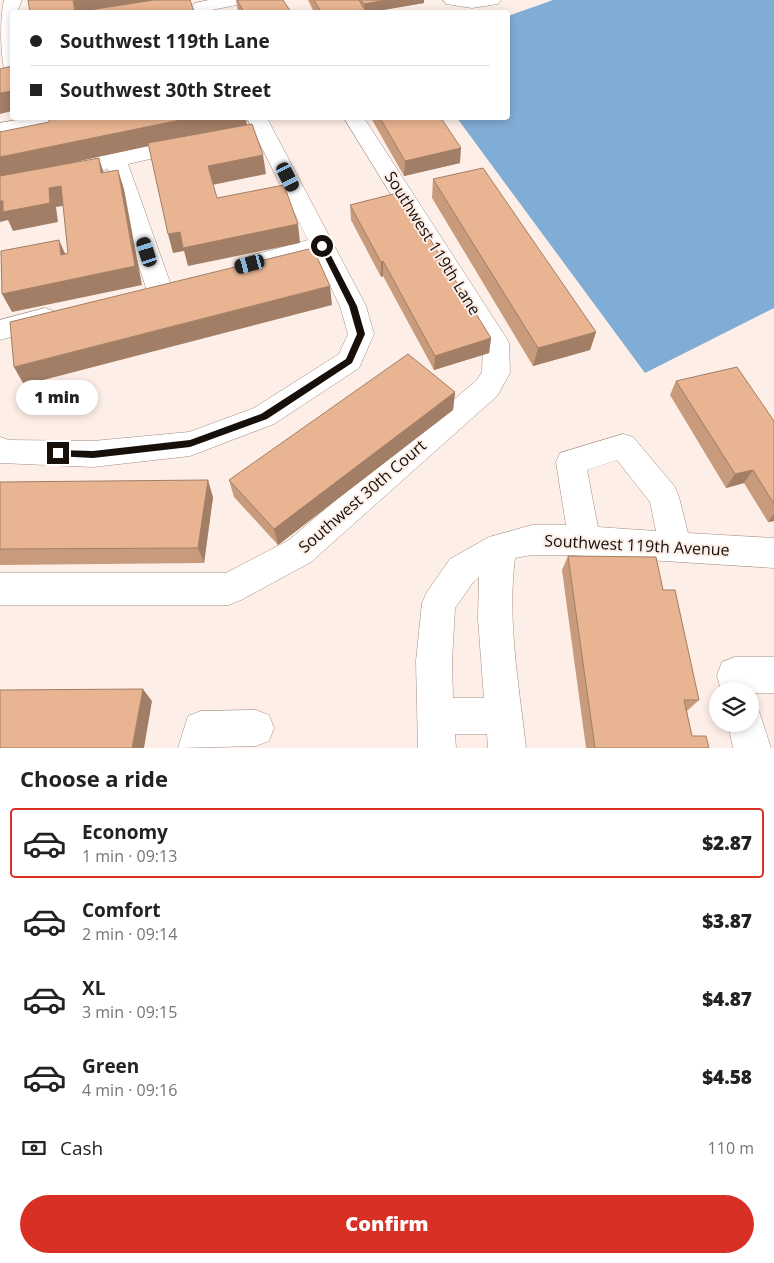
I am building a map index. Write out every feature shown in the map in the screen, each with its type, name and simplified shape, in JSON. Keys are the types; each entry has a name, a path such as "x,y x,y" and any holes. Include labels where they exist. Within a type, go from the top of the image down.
{"street":[{"path":"201,6 236,0"},
{"path":"456,1 482,3 492,0"},
{"path":"10,14 3,26 10,59"},
{"path":"0,129 48,120"},
{"name":"Southwest 119th Lane","path":"355,120 496,343 496,373"},
{"path":"0,448 4,452 93,454 190,444 264,416 349,361 361,334 353,306 322,246 254,125"},
{"path":"0,186 204,140"},
{"path":"116,160 159,288"},
{"path":"236,268 322,246"},
{"path":"0,330 65,313"},
{"name":"Southwest 30th Court","path":"0,588 229,588 300,551 487,388 496,373"},
{"path":"584,541 571,462 623,446 664,497 675,547"},
{"name":"Southwest 119th Avenue","path":"436,732 434,661 439,603 462,570 500,547 532,540 584,541 774,553"},
{"path":"436,732 505,732 495,619 495,583 500,547"},
{"path":"737,682 735,676 774,675"},
{"path":"197,748 200,729 256,728"},
{"path":"748,732 752,748"}],"water":[{"path":"553,0 774,0 774,308 645,373 458,120 510,120 510,15"}],"building":[{"path":"28,0 73,0 75,10 30,10"},
{"path":"154,0 190,0 193,10 89,10"},
{"path":"237,0 283,0 290,10 243,10"},
{"path":"314,0 359,0 365,10 320,10"},
{"path":"361,0 385,0 364,4"},
{"path":"10,66 10,91 0,93 0,69"},
{"path":"49,120 180,120 0,157 0,132 49,122"},
{"path":"381,120 442,120 461,148 405,161"},
{"path":"252,124 263,155 208,166 217,198 284,185 298,224 183,248 180,232 168,234 148,143"},
{"path":"99,158 101,173 118,170 135,266 2,294 1,251 59,240 61,255 68,253 61,186 49,188 50,203 3,212 3,201 0,201 0,176"},
{"path":"483,168 596,332 538,348 433,179"},
{"path":"401,192 491,338 435,356 350,205"},
{"path":"313,248 330,286 14,367 10,322"},
{"path":"408,354 455,392 274,529 229,480"},
{"path":"737,367 774,421 774,504 753,470 735,474 676,381"},
{"path":"208,480 198,548 0,549 0,482"},
{"path":"568,556 656,557 663,590 675,590 699,700 684,700 692,736 706,736 709,748 595,748"},
{"path":"143,689 132,748 0,748 0,690"}],"route":[{"path":"58,453 93,454 190,444 264,416 349,361 361,334 353,306 322,246"}]}
